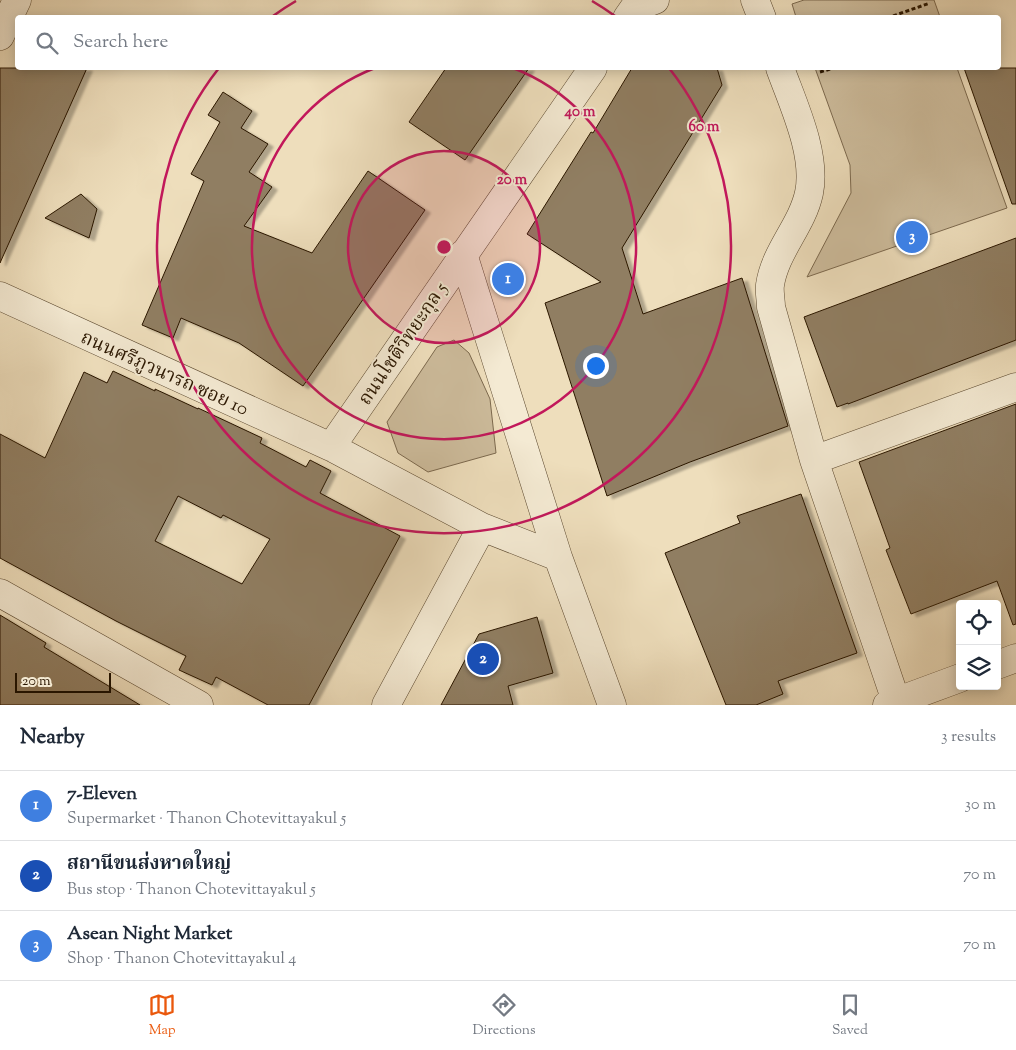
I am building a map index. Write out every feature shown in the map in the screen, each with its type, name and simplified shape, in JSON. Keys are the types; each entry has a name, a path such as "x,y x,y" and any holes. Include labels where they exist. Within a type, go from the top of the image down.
{"street":[{"path":"0,36 17,0"},
{"path":"629,15 634,8 655,0"},
{"path":"755,0 761,15"},
{"name":"ถนนโชติวิทยะกุล 5","path":"331,447 591,70"},
{"path":"781,70 798,118 810,163 809,192 800,218 781,252 769,286 771,308 814,460 891,703 956,679"},
{"path":"463,254 558,557 612,705"},
{"name":"ถนนศรีภูวนารถ ซอย 10","path":"0,296 331,447 482,527 558,557"},
{"path":"814,460 1016,387"},
{"path":"386,705 482,527"},
{"path":"0,593 199,705"},
{"path":"1001,664 1016,658"}],"path":[{"path":"895,15 930,3"},
{"path":"820,72 827,70"}],"shaded area":[{"path":"804,0 934,0 939,15 795,15 792,4"},
{"path":"816,70 958,70 1007,208 807,277 851,193 850,165"},
{"path":"454,340 469,353 490,399 496,453 428,472 398,453 387,422 437,347"}],"building":[{"path":"0,68 15,68 15,70 86,70 0,263"},
{"path":"1016,68 1016,204 1012,204 965,70"},
{"path":"445,70 528,70 465,160 409,122"},
{"path":"631,70 718,70 722,85 622,248 643,314 742,278 788,426 690,462 607,496 545,303 601,282 527,234 591,132 593,133"},
{"path":"223,92 252,111 241,128 268,144 249,172 272,187 244,226 312,253 368,171 425,210 303,386 239,343 181,318 173,338 142,325 204,181 191,174 220,122 208,115"},
{"path":"81,194 97,209 89,238 45,218"},
{"path":"1016,238 1016,340 837,407 804,317"},
{"path":"113,371 262,438 260,443 306,467 310,460 331,471 320,493 400,536 309,705 268,705 216,677 212,685 179,670 186,656 116,621 0,558 0,434 45,458 84,372 107,383","holes":["178,496 221,518 223,515 270,539 242,584 155,541"]},
{"path":"1016,404 1016,624 1013,625 997,581 911,614 886,550 890,548 859,462"},
{"path":"801,494 857,653 778,681 783,694 756,705 726,705 665,553 740,523 737,516"},
{"path":"0,615 46,643 44,647 140,705 0,705"},
{"path":"537,617 553,673 508,686 513,705 441,705 479,634"}],"place":[{"name":"Asean Night Market","path":"912,237"},
{"name":"7-Eleven","path":"508,279"},
{"name":"สถานีขนส่งหาดใหญ่","path":"483,659"}]}
